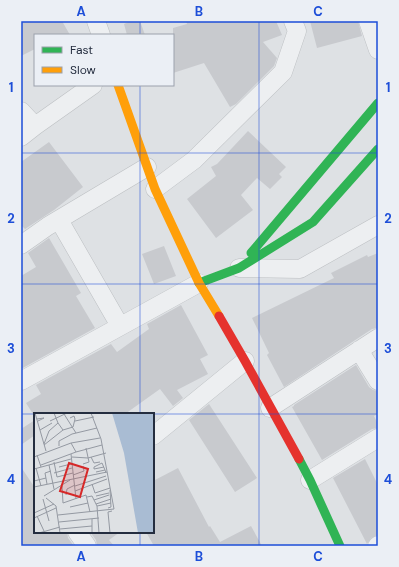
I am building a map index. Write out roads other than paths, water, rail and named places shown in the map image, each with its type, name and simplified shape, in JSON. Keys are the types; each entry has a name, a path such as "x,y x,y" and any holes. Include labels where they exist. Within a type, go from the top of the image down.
{"street":[{"path":"96,21 101,34"},
{"path":"155,189 194,160 283,72 297,31 293,21"},
{"path":"368,21 378,50"},
{"path":"21,137 92,86"},
{"path":"118,86 155,189 199,283 245,361 310,480 340,546"},
{"path":"239,268 378,103"},
{"path":"21,111 35,126"},
{"path":"21,381 199,283 239,268 313,222 378,149"},
{"path":"21,245 48,226 147,167"},
{"path":"59,220 120,326"},
{"path":"239,268 300,269 378,225"},
{"path":"270,408 378,338"},
{"path":"359,350 378,381"},
{"path":"154,435 245,361"},
{"path":"310,480 378,438"},
{"path":"78,533 87,546"}]}
